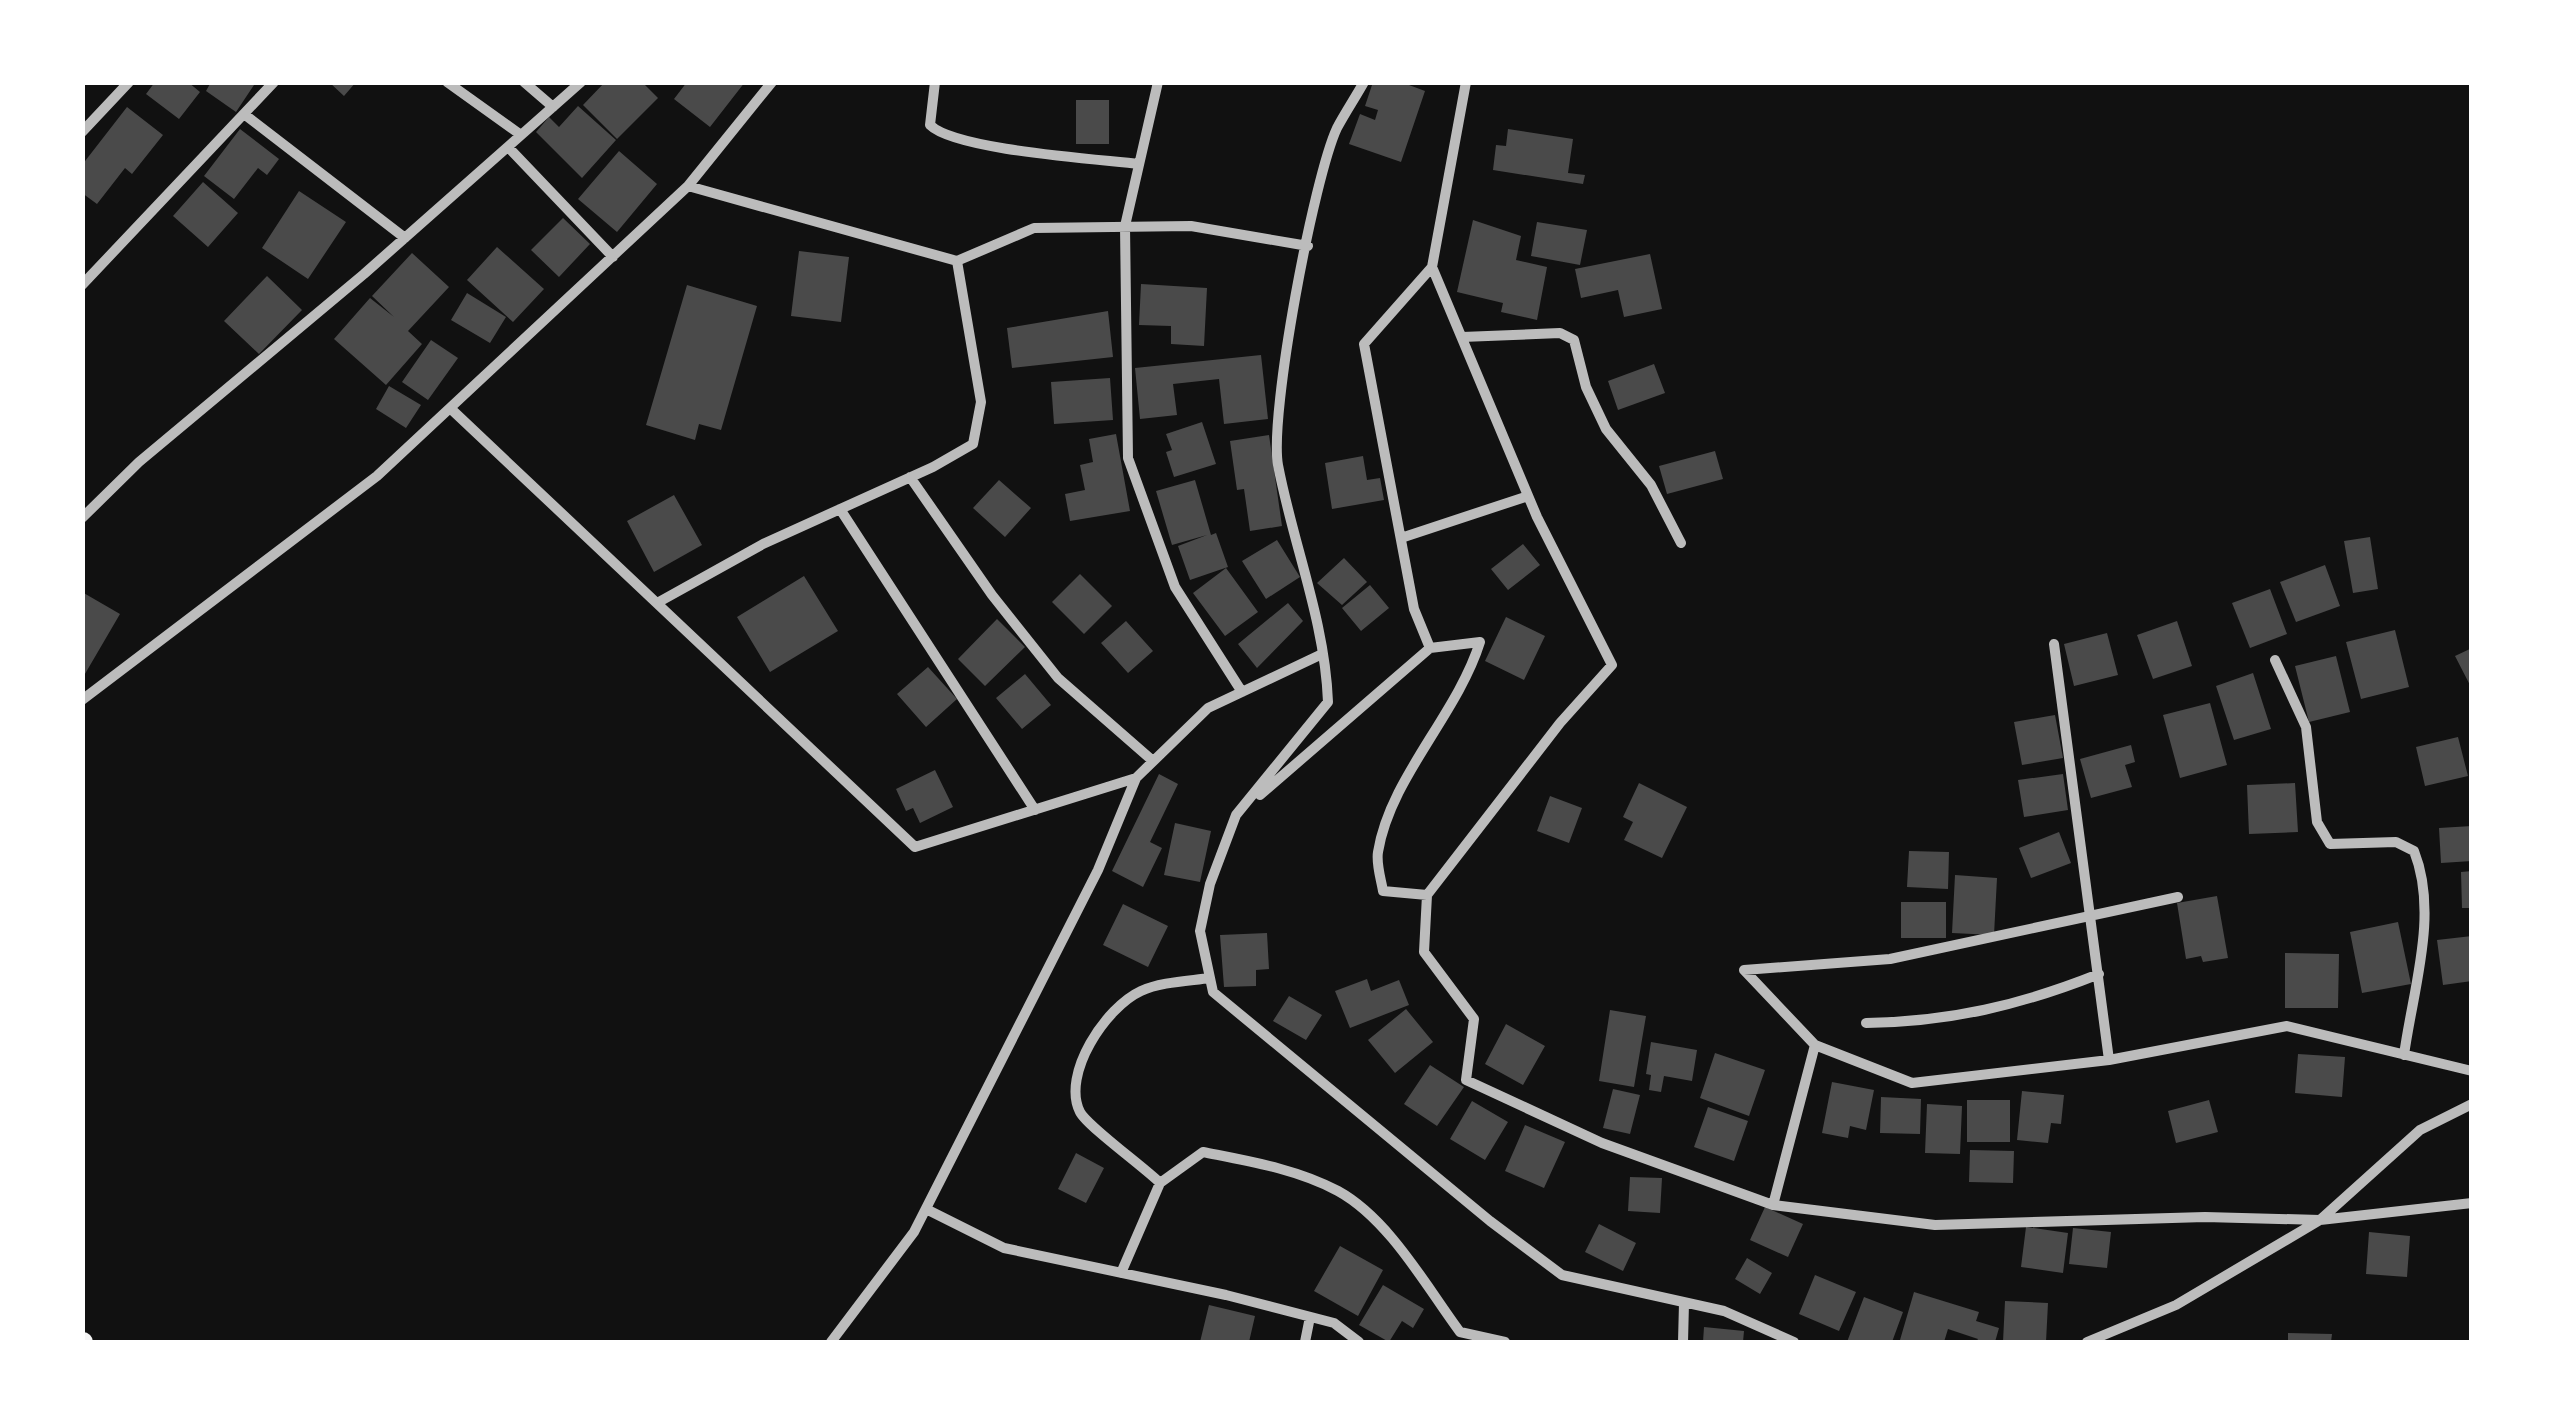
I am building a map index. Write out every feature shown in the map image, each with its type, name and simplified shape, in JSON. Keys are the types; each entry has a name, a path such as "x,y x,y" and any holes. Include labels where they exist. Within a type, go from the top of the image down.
{"street":[{"path":"82,132 88,117 130,82"},
{"path":"82,285 274,82"},
{"path":"447,82 521,135"},
{"path":"524,82 553,107"},
{"path":"82,518 139,462 581,82"},
{"path":"82,700 378,476 688,186 772,82"},
{"path":"935,82 930,125 938,133 972,142 1139,164"},
{"path":"1158,82 1126,226 1128,458 1174,588 1242,692"},
{"path":"1364,82 1336,131 1308,246 1284,363 1277,460 1308,574 1328,702 1236,815 1210,884 1200,932 1213,992 1562,1275 1724,1311 1794,1342"},
{"path":"1430,648 1414,608 1364,344 1432,268 1466,82"},
{"path":"244,114 404,238"},
{"path":"508,147 613,257"},
{"path":"688,186 957,261 1034,228 1191,226 1308,246"},
{"path":"657,603 763,544 910,478 972,444 981,402 957,261"},
{"path":"1432,268 1528,496 1612,666 1560,723 1427,895 1424,952 1474,1019 1466,1080 1602,1143 1773,1205 1935,1225 2204,1217 2320,1220 2472,1203"},
{"path":"1462,337 1560,332 1574,340 1586,387 1606,428 1651,485 1681,543"},
{"path":"450,408 915,847 1136,778"},
{"path":"910,478 992,595 1058,678 1153,761"},
{"path":"1401,538 1528,496"},
{"path":"840,509 1035,810"},
{"path":"1236,815 1430,648 1480,642 1469,678 1395,802 1377,854 1383,891 1427,895"},
{"path":"2054,644 2109,1060"},
{"path":"830,1342 926,1209 1098,870 1136,778 1208,708 1320,655"},
{"path":"2275,660 2306,727 2317,822 2330,844 2396,842 2414,850 2424,876 2424,937 2404,1055"},
{"path":"2178,897 1890,959 1744,970 1816,1045 1912,1083 2109,1060 2287,1026 2472,1071"},
{"path":"1866,1023 1928,1023 1983,1013 2099,974"},
{"path":"1160,1184 1081,1115 1074,1092 1075,1068 1122,1006 1142,990 1210,978"},
{"path":"1773,1205 1816,1045"},
{"path":"2086,1342 2176,1304 2320,1220 2420,1130 2472,1104"},
{"path":"1121,1273 1160,1184 1203,1152 1263,1164 1340,1192 1399,1245 1460,1332 1505,1342"},
{"path":"926,1209 1004,1248 1334,1323 1359,1342"},
{"path":"1683,1342 1684,1303"},
{"path":"1305,1342 1310,1317"}],"building":[{"path":"155,82 188,82 200,92 179,119 146,94"},
{"path":"211,82 256,82 236,112 206,91"},
{"path":"329,82 356,82 344,96"},
{"path":"605,82 642,82 658,98 617,139 583,105"},
{"path":"687,82 745,82 710,127 674,99"},
{"path":"1373,82 1401,82 1425,91 1401,162 1349,144 1360,114 1375,120 1378,110 1365,106"},
{"path":"1076,100 1109,100 1109,144 1076,144"},
{"path":"578,106 616,140 582,178 536,132 549,117 559,127"},
{"path":"127,107 163,135 132,174 125,168 97,204 82,193 82,165"},
{"path":"240,129 279,159 267,175 258,168 234,199 204,176"},
{"path":"1508,129 1573,139 1568,173 1585,175 1583,184 1493,170 1496,145 1506,146"},
{"path":"619,151 657,184 617,232 578,199"},
{"path":"203,182 238,213 208,247 173,216"},
{"path":"299,191 346,222 308,279 262,248"},
{"path":"563,218 590,244 559,277 531,250"},
{"path":"1473,220 1521,236 1516,260 1547,267 1537,320 1501,312 1503,303 1457,292"},
{"path":"1537,222 1587,230 1580,265 1531,256"},
{"path":"497,247 544,289 513,322 467,280"},
{"path":"799,251 849,257 841,322 791,316"},
{"path":"412,253 449,287 408,331 422,344 386,385 334,339 370,298 394,317 372,296"},
{"path":"1650,254 1662,309 1624,317 1618,290 1581,298 1575,269"},
{"path":"267,276 302,310 259,354 224,321"},
{"path":"1141,284 1207,288 1204,346 1171,344 1171,326 1139,325"},
{"path":"687,285 757,306 721,430 699,424 695,440 646,425"},
{"path":"467,293 506,317 490,343 451,320"},
{"path":"1108,311 1113,357 1012,368 1007,328"},
{"path":"431,340 458,358 428,400 402,382"},
{"path":"1261,355 1268,419 1224,424 1219,379 1173,384 1177,415 1140,419 1135,368"},
{"path":"1654,364 1665,393 1618,410 1608,381"},
{"path":"1110,378 1113,420 1054,424 1051,382"},
{"path":"389,386 421,405 406,428 376,409"},
{"path":"1202,422 1216,464 1174,477 1166,452 1172,450 1166,434"},
{"path":"1116,434 1130,511 1070,521 1065,494 1085,490 1080,465 1093,462 1089,439"},
{"path":"1269,435 1282,526 1250,531 1244,489 1237,490 1230,441"},
{"path":"1715,451 1723,479 1667,494 1659,466"},
{"path":"1363,456 1367,480 1380,478 1384,500 1332,509 1325,463"},
{"path":"999,480 1031,508 1005,537 973,508"},
{"path":"1195,480 1211,535 1216,533 1228,567 1190,580 1178,546 1207,535 1172,545 1156,491"},
{"path":"674,495 702,545 654,572 627,521"},
{"path":"2370,537 2378,589 2353,593 2344,541"},
{"path":"1277,540 1300,577 1266,599 1242,561"},
{"path":"1523,544 1540,565 1508,590 1491,569"},
{"path":"1344,558 1367,582 1342,605 1317,583"},
{"path":"2325,565 2340,606 2296,622 2280,582"},
{"path":"1226,568 1258,612 1225,636 1193,593"},
{"path":"1080,574 1112,606 1084,634 1052,602"},
{"path":"804,576 838,631 770,672 737,617"},
{"path":"1370,585 1389,608 1361,631 1342,608"},
{"path":"2270,589 2287,634 2250,648 2232,603"},
{"path":"82,592 120,614 82,679"},
{"path":"1288,603 1303,621 1257,668 1238,644"},
{"path":"1506,617 1545,636 1524,680 1485,661"},
{"path":"997,619 1025,647 985,686 958,659"},
{"path":"1126,621 1153,651 1128,673 1101,643"},
{"path":"2177,621 2192,666 2153,679 2137,635"},
{"path":"2395,630 2409,687 2361,699 2346,642"},
{"path":"2107,633 2118,675 2074,686 2064,644"},
{"path":"2472,648 2472,689 2455,656"},
{"path":"2336,656 2350,712 2309,722 2295,666"},
{"path":"928,667 957,699 926,727 897,694"},
{"path":"2253,673 2271,729 2234,740 2216,686"},
{"path":"1025,674 1051,705 1022,729 996,698"},
{"path":"2210,703 2227,765 2180,778 2163,715"},
{"path":"2055,715 2063,758 2022,765 2014,722"},
{"path":"2458,737 2468,776 2425,786 2416,747"},
{"path":"2131,745 2135,762 2125,765 2132,787 2091,798 2080,759"},
{"path":"935,770 953,807 920,823 913,808 906,811 896,789"},
{"path":"1159,774 1178,784 1150,842 1162,848 1143,887 1112,871"},
{"path":"2063,774 2068,810 2024,817 2018,780"},
{"path":"1639,783 1687,807 1662,858 1624,840 1633,822 1623,817"},
{"path":"2295,783 2298,832 2249,834 2247,785"},
{"path":"1550,796 1582,808 1569,843 1537,831"},
{"path":"1175,823 1211,831 1200,882 1164,875"},
{"path":"2472,826 2472,861 2441,863 2439,828"},
{"path":"2059,832 2071,863 2031,878 2019,848"},
{"path":"1909,851 1949,852 1948,889 1907,887"},
{"path":"2472,871 2472,908 2462,908 2461,872"},
{"path":"1955,875 1997,878 1994,935 1952,933"},
{"path":"2217,896 2228,958 2203,962 2201,956 2186,959 2177,903"},
{"path":"1901,902 1946,902 1946,938 1901,938"},
{"path":"1123,904 1168,926 1148,967 1103,945"},
{"path":"2398,922 2411,984 2362,993 2350,932"},
{"path":"1267,933 1269,969 1256,970 1256,986 1224,987 1220,935"},
{"path":"2472,936 2472,981 2443,985 2437,940"},
{"path":"2285,953 2339,954 2338,1008 2285,1008"},
{"path":"1367,979 1371,991 1399,980 1409,1005 1350,1028 1335,991"},
{"path":"1289,996 1322,1015 1306,1040 1273,1021"},
{"path":"1406,1009 1433,1042 1395,1073 1368,1040"},
{"path":"1610,1010 1646,1016 1634,1087 1599,1081"},
{"path":"1506,1024 1545,1046 1523,1085 1485,1064"},
{"path":"1651,1042 1697,1050 1692,1081 1664,1076 1661,1092 1649,1090 1651,1075 1646,1074"},
{"path":"1715,1053 1765,1070 1749,1116 1700,1098"},
{"path":"2298,1054 2345,1057 2342,1097 2295,1093"},
{"path":"1430,1065 1464,1087 1437,1126 1404,1104"},
{"path":"1832,1082 1874,1090 1866,1130 1850,1126 1848,1138 1822,1133"},
{"path":"1613,1089 1640,1095 1630,1134 1603,1128"},
{"path":"2022,1091 2064,1095 2061,1124 2051,1123 2048,1143 2017,1140"},
{"path":"1881,1097 1921,1099 1920,1134 1880,1133"},
{"path":"1967,1100 2010,1100 2010,1142 1967,1142"},
{"path":"2209,1100 2218,1132 2176,1143 2168,1111"},
{"path":"1472,1101 1508,1122 1485,1160 1450,1139"},
{"path":"1927,1104 1962,1106 1960,1154 1925,1153"},
{"path":"1708,1107 1748,1121 1734,1161 1694,1147"},
{"path":"1525,1125 1565,1142 1544,1188 1505,1171"},
{"path":"1970,1150 2014,1151 2013,1183 1969,1182"},
{"path":"1076,1153 1104,1168 1086,1203 1058,1189"},
{"path":"1630,1177 1662,1178 1660,1213 1628,1211"},
{"path":"1765,1207 1803,1224 1788,1257 1750,1240"},
{"path":"1599,1224 1636,1243 1623,1271 1585,1252"},
{"path":"2026,1227 2068,1233 2063,1273 2021,1267"},
{"path":"2073,1228 2111,1232 2107,1268 2069,1264"},
{"path":"2369,1232 2410,1236 2407,1277 2366,1274"},
{"path":"1340,1246 1383,1270 1358,1316 1314,1291"},
{"path":"1747,1258 1772,1273 1760,1294 1735,1279"},
{"path":"1815,1275 1856,1292 1839,1331 1799,1314"},
{"path":"1383,1285 1424,1309 1413,1328 1402,1321 1389,1342 1359,1325"},
{"path":"1914,1292 1979,1312 1976,1321 1999,1328 1995,1342 1976,1342 1978,1339 1948,1329 1944,1342 1900,1340"},
{"path":"1864,1297 1903,1312 1892,1342 1847,1342"},
{"path":"2005,1301 2048,1303 2046,1342 2003,1342"},
{"path":"1209,1305 1255,1316 1249,1342 1200,1342"},
{"path":"1704,1327 1744,1331 1743,1342 1703,1342"},
{"path":"2288,1333 2332,1334 2331,1342 2288,1342"}]}
